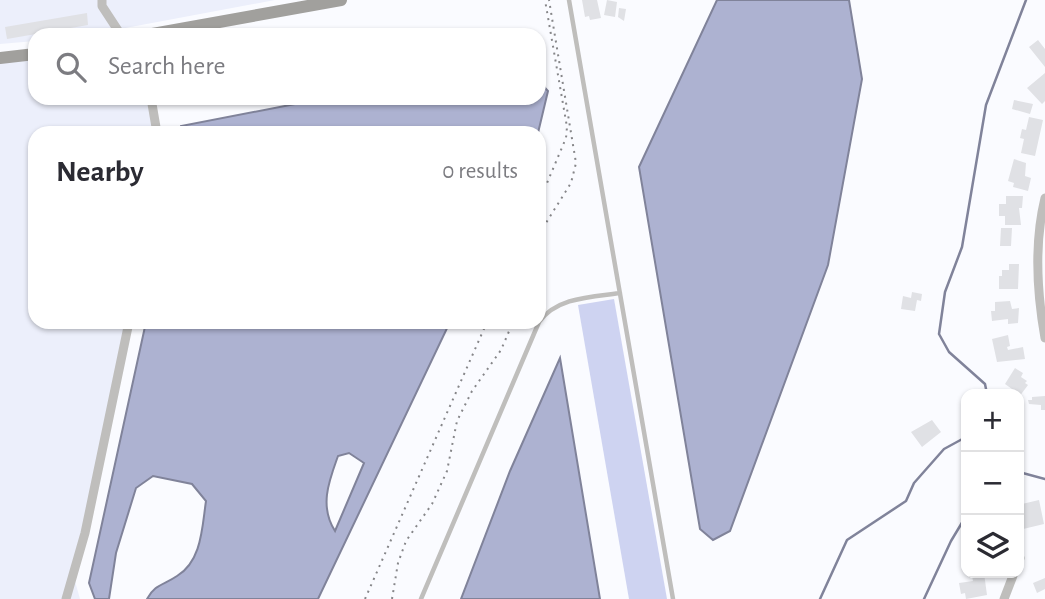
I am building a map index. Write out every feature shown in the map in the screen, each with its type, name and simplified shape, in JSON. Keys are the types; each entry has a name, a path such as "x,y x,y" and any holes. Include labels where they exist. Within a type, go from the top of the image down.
{"main road":[{"path":"187,28 341,0"},
{"path":"0,58 28,55"}],"street":[{"path":"102,0 102,6 116,28"},
{"path":"152,105 156,126"},
{"path":"1045,198 1040,217 1039,290 1045,338"},
{"path":"66,599 85,533 128,329"},
{"path":"1004,599 1012,578"}],"lane":[{"path":"569,0 673,599"},
{"path":"546,314 551,308 580,298 620,293"},
{"path":"421,599 536,329"}],"path":[{"path":"546,185 566,138 567,127 547,0"},
{"path":"546,223 571,183 576,163 547,0"},
{"path":"365,599 484,329"},
{"path":"392,599 398,563 406,541 432,504 444,480 451,460 457,421 471,391 501,350 510,329"}],"shaded area":[{"path":"0,0 275,0 125,28 28,28 28,42 0,44"},
{"path":"717,0 849,0 862,79 828,265 730,531 713,540 700,529 639,167"},
{"path":"28,55 28,105 152,105 156,126 28,126 28,329 127,329 73,574 80,599 0,599 0,58"},
{"path":"290,105 545,105 540,126 181,126"},
{"path":"614,299 667,599 629,599 578,305"},
{"path":"144,329 447,329 318,599 147,599 157,588 177,576 192,562 202,532 206,501 192,484 153,476 136,488 116,553 109,599 95,599 89,583","holes":["349,453 364,463 335,531 327,512 327,494 338,456"]},
{"path":"560,358 600,599 461,599 510,471"}],"building":[{"path":"582,0 597,0 601,18 590,20 589,16 585,17"},
{"path":"607,0 617,2 615,17 604,15"},
{"path":"619,8 626,9 624,21 618,17"},
{"path":"87,13 88,25 71,28 28,28 28,35 7,39 5,27"},
{"path":"1038,40 1045,49 1045,67 1029,47"},
{"path":"1045,73 1045,101 1042,104 1027,88"},
{"path":"1014,100 1033,104 1030,114 1012,109"},
{"path":"1029,117 1043,120 1035,156 1021,153 1024,139 1020,138 1022,129 1026,130"},
{"path":"1014,159 1026,163 1025,176 1031,178 1028,191 1013,187 1014,183 1008,181"},
{"path":"1006,196 1023,196 1022,208 1019,208 1021,225 1005,225 1005,216 999,216 999,204 1006,204"},
{"path":"1001,228 1012,228 1011,246 1000,246"},
{"path":"1009,264 1019,264 1018,289 999,289 999,276 1002,276 1002,270 1009,270"},
{"path":"912,292 922,294 921,301 917,300 915,311 901,309 903,296 911,298"},
{"path":"1010,301 1012,309 1019,308 1018,323 1008,324 1008,319 992,321 991,311 995,311 995,302"},
{"path":"1008,335 1008,350 1023,347 1025,359 997,362 992,339"},
{"path":"1015,368 1023,373 1021,377 1028,385 1024,390 1012,389 1005,384"},
{"path":"1045,396 1045,410 1041,410 1041,405 1029,404 1028,400 1032,400 1032,397"},
{"path":"932,420 941,432 922,447 911,432"},
{"path":"1039,500 1044,524 1024,529 1024,504"},
{"path":"972,578 985,578 987,595 966,599 965,593 961,594 959,583 973,581"},
{"path":"1045,578 1045,589 1037,593 1033,583"}],"waterway":[{"path":"986,389 985,384 949,352 939,334 945,292 962,247 986,105 1026,0"},
{"path":"820,599 847,540 906,501 914,483 944,449 961,440"},
{"path":"1024,473 1045,479"},
{"path":"924,599 961,524"}]}
